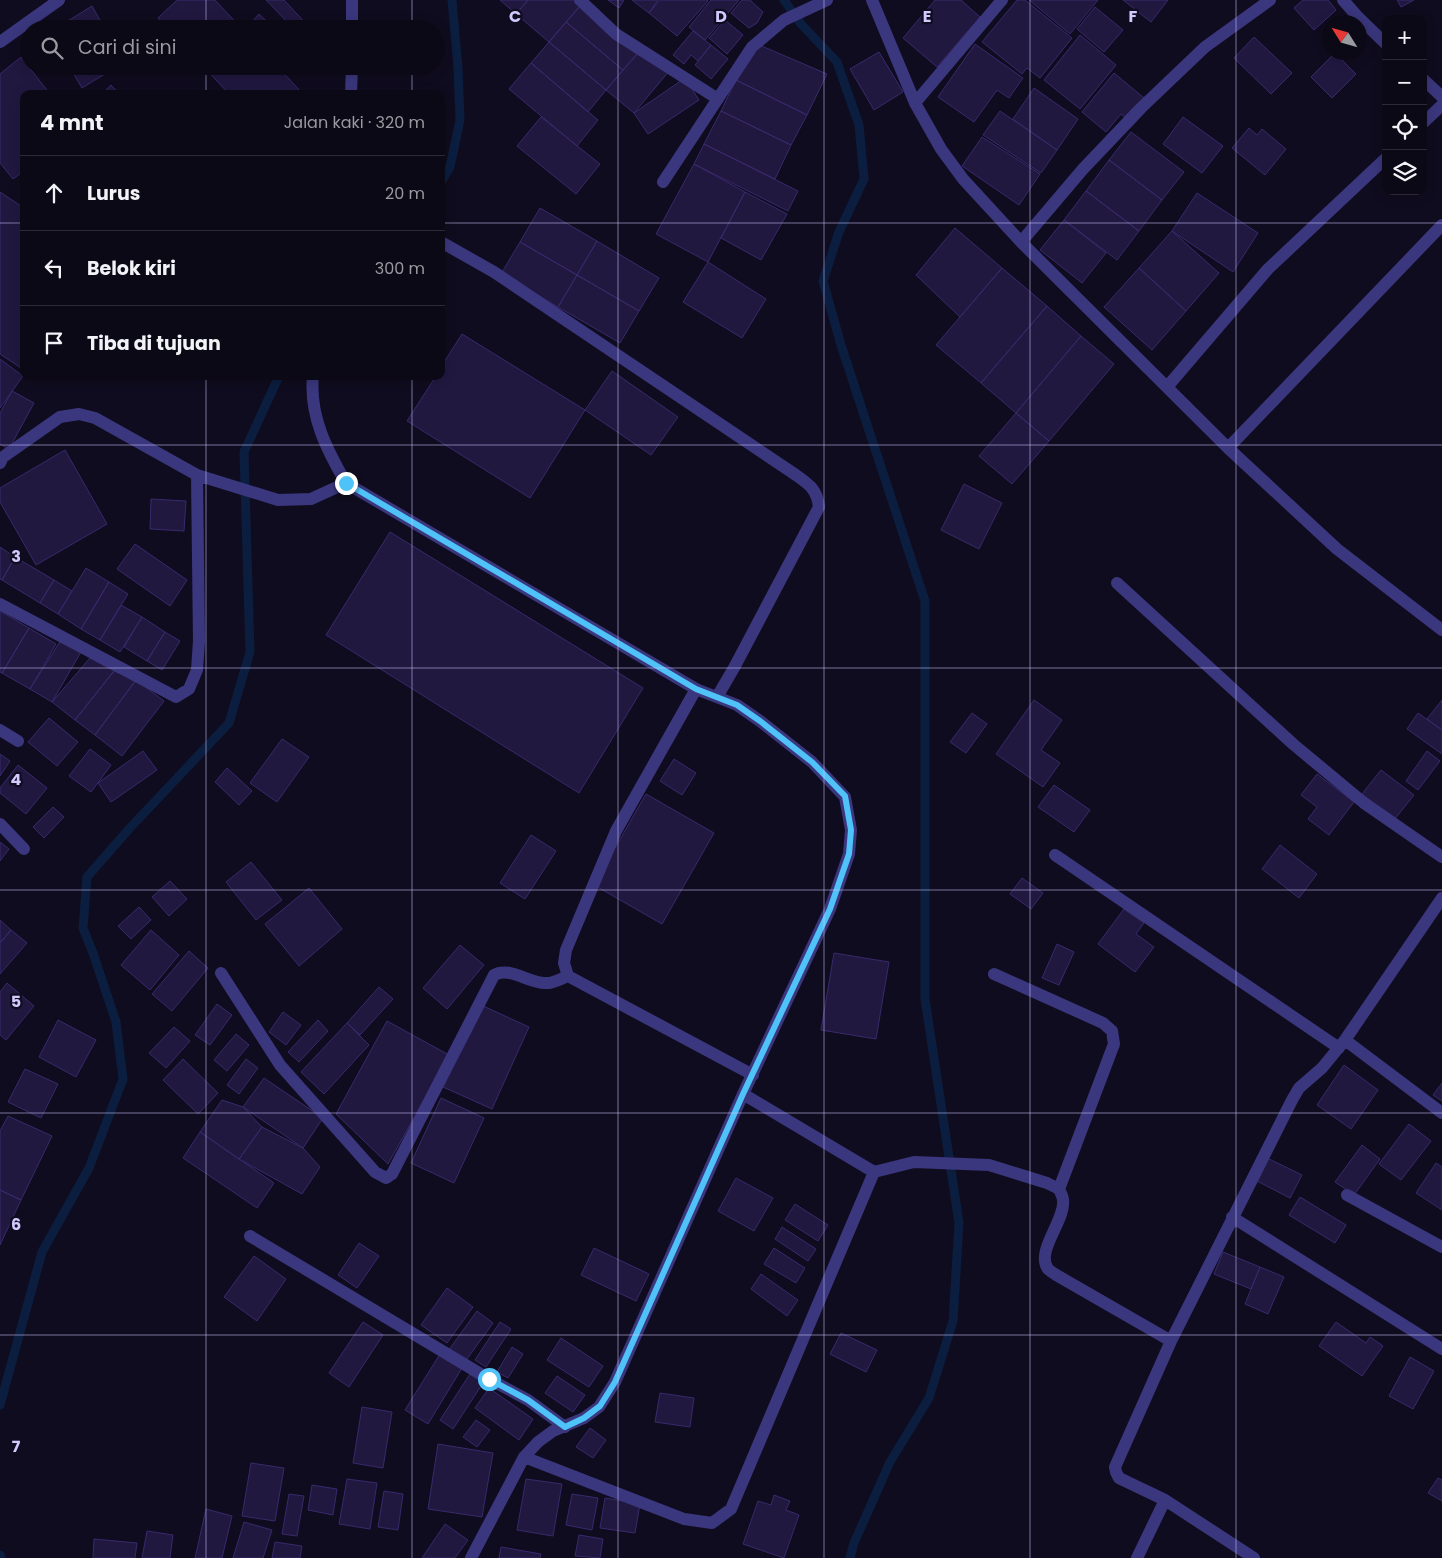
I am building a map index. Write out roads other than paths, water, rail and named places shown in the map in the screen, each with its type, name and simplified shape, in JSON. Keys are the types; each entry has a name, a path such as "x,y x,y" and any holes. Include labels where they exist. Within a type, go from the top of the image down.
{"street":[{"path":"31,20 59,0"},
{"path":"352,0 352,20"},
{"path":"580,0 616,34 718,99"},
{"path":"663,182 752,47 784,20 827,0"},
{"path":"872,0 915,103 941,149 963,179 1021,242 1228,448 1337,549 1442,630"},
{"path":"915,103 1002,0"},
{"path":"1021,242 1083,170 1142,108 1205,47 1270,0"},
{"path":"1344,0 1357,16 1382,40"},
{"path":"0,42 20,28"},
{"path":"351,90 352,75"},
{"path":"1427,84 1442,97"},
{"path":"1427,119 1442,105"},
{"path":"1167,387 1268,269 1382,162"},
{"path":"1228,448 1442,225"},
{"path":"445,244 494,272 812,487 818,499 819,507 736,666 717,697"},
{"path":"312,380 311,391 320,431 328,452 346,483 696,689 737,705 812,762 845,796 851,830 849,854 830,909 743,1094 615,1382 600,1406 584,1418 553,1431 538,1442 524,1457 471,1558"},
{"path":"1,459 60,417 79,414 95,418 197,475 278,500 311,499 346,483"},
{"path":"0,604 164,692 176,697 183,693 189,689 197,670 199,641 197,475"},
{"path":"1117,582 1293,744 1364,803 1442,857"},
{"path":"696,689 616,832 566,950 564,963 568,976 753,1075"},
{"path":"0,730 18,741"},
{"path":"0,824 24,849"},
{"path":"1055,855 1342,1044 1442,1113"},
{"path":"1254,1558 1165,1500 1119,1478 1115,1467 1171,1341 1292,1100 1299,1088 1322,1068 1342,1044 1440,905"},
{"path":"221,973 280,1065 375,1172 386,1178 392,1174 494,976 500,972 508,973 542,984 568,976"},
{"path":"994,974 1103,1023 1112,1031 1114,1044 1059,1189"},
{"path":"743,1094 874,1172 914,1162 988,1165 1047,1183 1059,1189 1063,1199 1063,1208 1047,1249 1045,1262 1049,1270 1171,1341"},
{"path":"524,1457 684,1520 712,1523 731,1510 874,1172"},
{"path":"1346,1195 1442,1247"},
{"path":"1232,1217 1442,1349"},
{"path":"250,1236 528,1400 565,1427"},
{"path":"1137,1558 1165,1500"}],"waterway":[{"path":"445,175 450,167 460,120 452,0"},
{"path":"784,0 801,24 837,62 859,125 864,179 839,232 823,281 841,345 925,601 925,999 959,1223 953,1321 929,1398 890,1462 854,1543 850,1558"},
{"path":"0,1405 42,1252 89,1168 123,1079 116,1022 83,928 87,877 129,829 229,723 250,652 244,452 277,380"}]}
